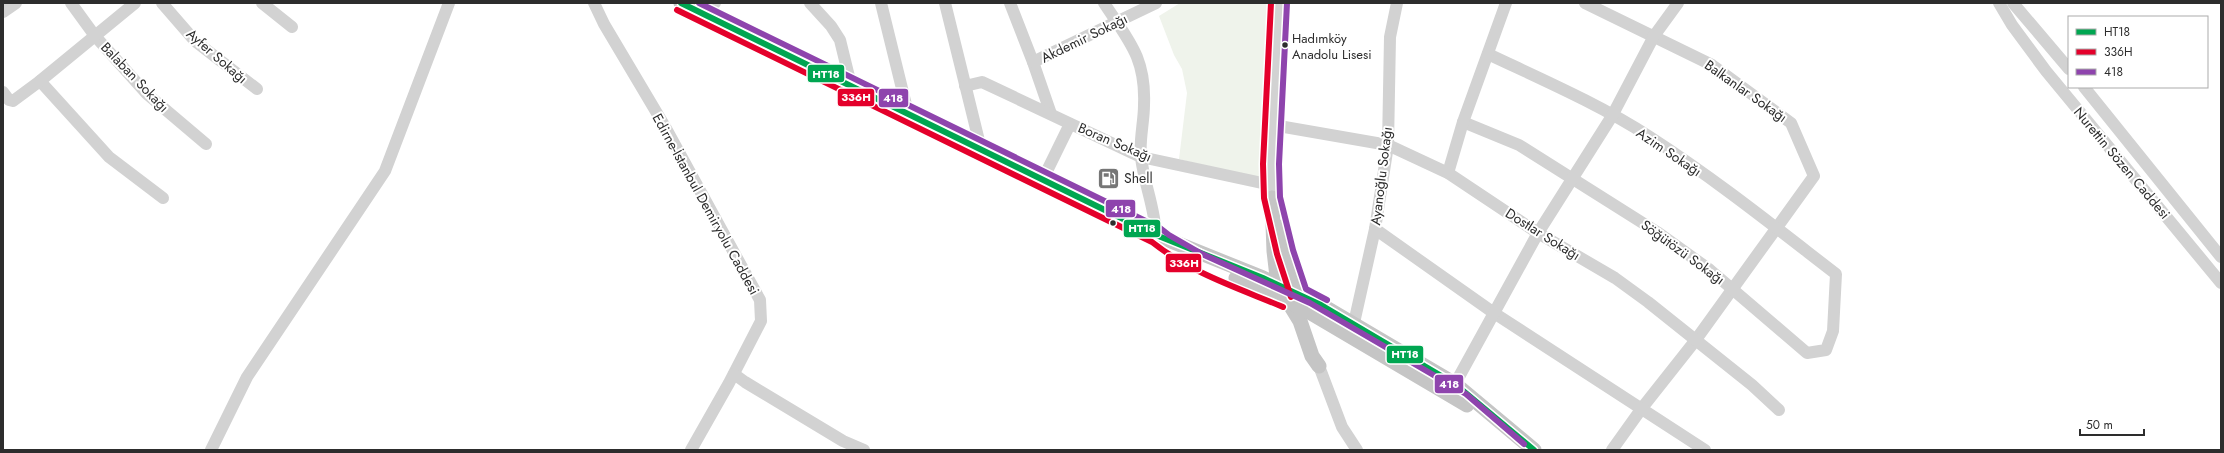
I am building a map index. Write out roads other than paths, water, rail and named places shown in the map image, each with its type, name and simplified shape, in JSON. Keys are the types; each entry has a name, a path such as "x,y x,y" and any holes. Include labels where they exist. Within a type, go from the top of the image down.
{"main road":[{"path":"681,3 981,148 1156,235 1278,285 1306,310 1462,401 1520,450"},
{"path":"1272,192 1274,251 1278,285"},
{"path":"1272,192 1293,297 1312,356 1319,366"},
{"path":"1156,235 1164,242 1198,262 1293,297 1354,323 1455,384 1534,450"},
{"path":"1306,310 1319,366"}],"street":[{"path":"3,12 16,3"},
{"name":"Balaban Sokağı","path":"71,3 95,36 147,94 206,144"},
{"path":"3,92 9,100 13,101 40,81 135,3"},
{"name":"Ayfer Sokağı","path":"162,3 196,41 257,90"},
{"path":"262,3 292,27"},
{"path":"210,450 247,377 385,172 449,3"},
{"name":"Edirne-İstanbul Demiryolu Caddesi","path":"594,3 604,24 724,233 760,300 761,321 734,374 690,450"},
{"path":"704,15 715,3"},
{"path":"810,3 831,26 840,40 851,85"},
{"path":"881,3 908,113"},
{"path":"945,3 981,148"},
{"path":"1010,3 1033,62 1050,114"},
{"path":"1104,3 1136,51 1144,75 1141,157 1150,194 1156,235"},
{"name":"Akdemir Sokağı","path":"1033,62 1156,3"},
{"path":"1272,192 1273,125 1279,3"},
{"name":"Ayanoğlu Sokağı","path":"1354,323 1375,229 1388,145 1390,37 1397,3"},
{"path":"1448,173 1463,122 1506,3"},
{"name":"Balkanlar Sokağı","path":"1585,3 1712,65 1791,123 1814,176 1777,229"},
{"path":"1455,384 1538,233 1612,116 1654,36 1678,3"},
{"name":"Nurettin Sözen Caddesi","path":"1999,3 2012,26 2046,71 2221,283"},
{"path":"2013,3 2068,68"},
{"name":"Azim Sokağı","path":"1488,54 1573,94 1649,136 1836,274"},
{"path":"40,81 108,157 163,198"},
{"name":"Boran Sokağı","path":"965,86 982,82 1141,157 1272,192"},
{"name":"Nurettin Sözen Caddesi","path":"2085,88 2221,257"},
{"name":"Söğütözü Sokağı","path":"1463,122 1520,145 1574,177 1657,232 1732,288 1807,353 1826,350 1833,331 1836,274"},
{"path":"1044,179 1070,124"},
{"name":"Dostlar Sokağı","path":"1273,125 1388,145 1448,173 1538,233 1615,278 1648,302 1752,385 1779,410"},
{"path":"1375,229 1494,313 1705,450"},
{"path":"1612,450 1642,408 1695,341 1732,288 1777,229"},
{"path":"1319,366 1342,427 1357,450"},
{"path":"734,374 843,441 864,450"}],"place":[{"name":"Hadımköy Anadolu Lisesi","path":"1285,45"},
{"name":"Shell","path":"1108,178"}]}
